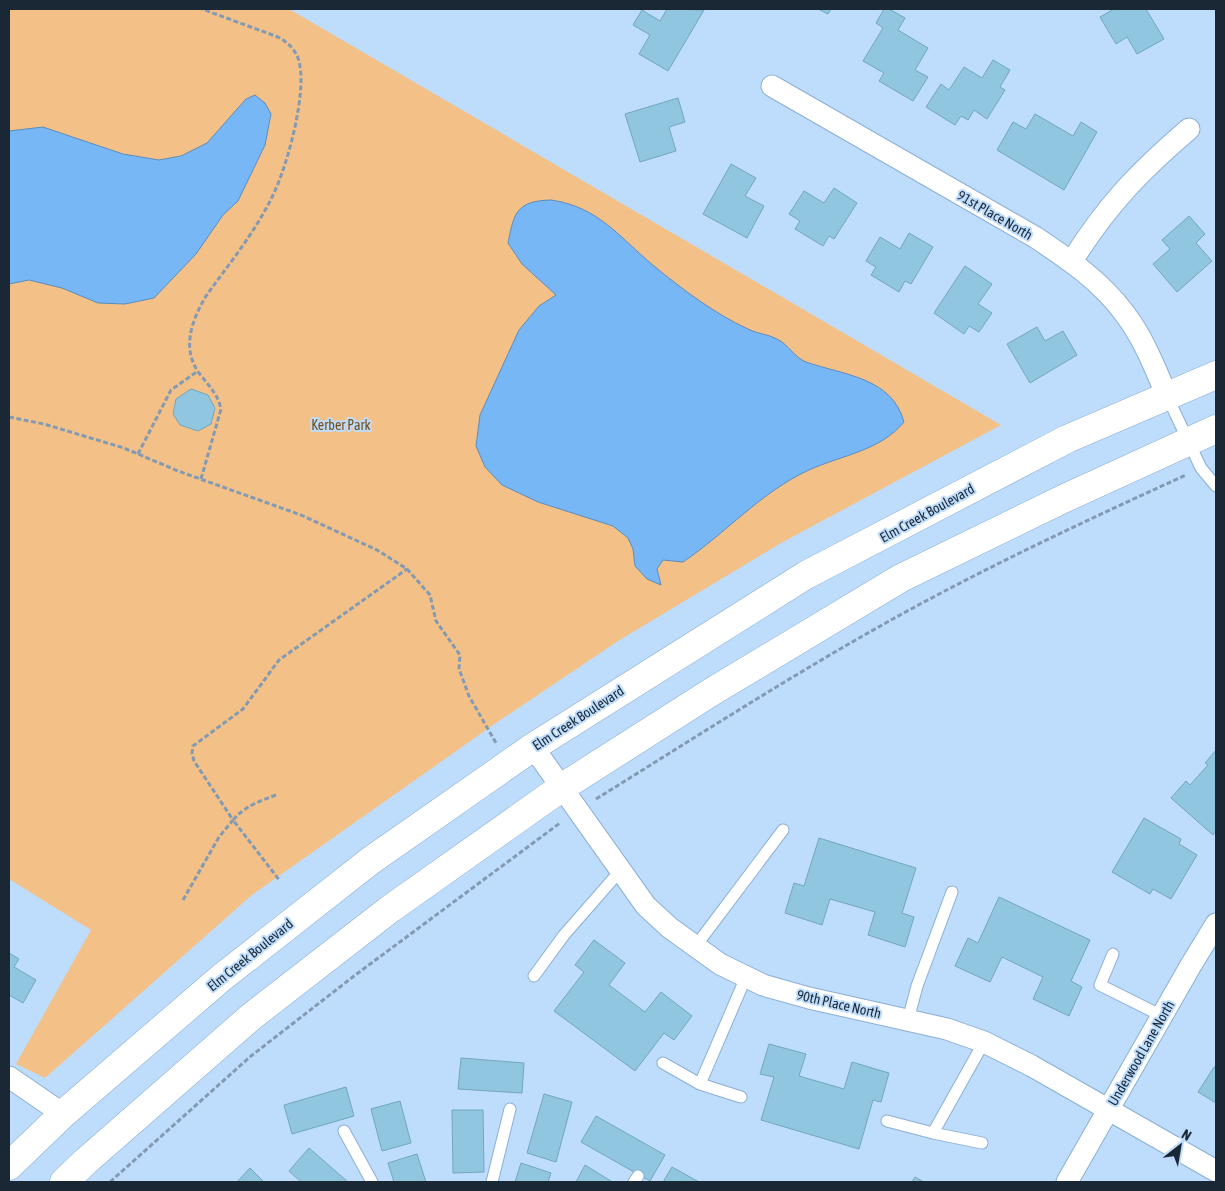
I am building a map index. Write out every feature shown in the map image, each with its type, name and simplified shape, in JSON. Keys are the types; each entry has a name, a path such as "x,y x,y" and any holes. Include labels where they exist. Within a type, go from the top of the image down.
{"main road":[{"name":"Elm Creek Boulevard","path":"9,1166 63,1114 221,978 362,867 534,747 806,575 1068,439 1216,375"},
{"path":"64,1182 252,1016 390,909 561,788 713,691 901,578 1216,429"}],"street":[{"name":"91st Place North","path":"772,86 1035,237 1072,262 1103,288 1126,315 1142,342 1167,396"},
{"path":"1072,262 1115,200 1144,168 1189,129"},
{"name":"90th Place North","path":"534,747 577,811 646,906 695,947 720,964 763,985 809,998 947,1029 984,1042 1032,1066 1216,1171"},
{"name":"Underwood Lane North","path":"1067,1182 1216,924"},
{"path":"9,1077 63,1114"}],"lane":[{"path":"1167,396 1200,468 1216,486"},
{"path":"695,947 783,830"},
{"path":"534,976 564,935 620,871"},
{"path":"908,1020 917,986 952,892"},
{"path":"1113,954 1100,985 1162,1016"},
{"path":"700,1084 746,977"},
{"path":"934,1133 984,1042"},
{"path":"663,1063 700,1084 741,1097"},
{"path":"492,1182 510,1109"},
{"path":"887,1121 934,1133 982,1142"},
{"path":"344,1131 372,1182"}],"path":[{"path":"202,9 278,37 288,43 299,60 300,96 288,152 274,195 196,313 190,329 190,344 198,371 219,399 221,409 202,479"},
{"path":"138,454 172,390 198,371"},
{"path":"9,417 44,424 138,454 327,525 377,550 407,570 430,595 436,621 460,655 459,669 469,696 498,748"},
{"path":"110,1182 251,1056 409,934 577,811 816,663 924,602 1035,545 1200,468"},
{"path":"280,881 233,820 194,761 193,746 243,709 279,660 407,570"},
{"path":"183,900 219,836 239,813 253,804 276,795"}],"green space":[{"name":"Kerber Park","path":"9,9 289,9 1001,425 781,543 618,641 496,723 252,895 45,1078 16,1064 91,930 9,879"}],"water":[{"path":"255,95 265,103 271,114 265,145 238,201 223,215 196,254 154,298 125,304 98,303 62,288 29,280 9,284 9,131 43,127 123,154 159,160 181,156 207,143 246,99"},
{"path":"551,200 582,209 595,216 619,234 654,266 723,316 751,331 777,339 806,362 850,375 877,387 889,395 898,407 904,422 884,440 809,470 792,479 759,501 683,562 663,560 657,569 661,585 647,579 635,566 633,549 628,538 613,526 538,502 502,485 485,467 476,446 480,415 519,330 539,306 556,295 522,264 508,243 512,223 519,210 531,203"}],"building":[{"path":"667,9 704,10 668,71 639,54 650,35 633,25 642,10 660,21"},
{"path":"818,9 831,9 828,14"},
{"path":"884,9 889,9 905,18 898,30 928,48 915,70 928,77 913,101 879,81 884,73 863,61 883,28 876,23"},
{"path":"1114,9 1146,9 1164,39 1137,54 1127,37 1116,44 1100,17"},
{"path":"993,60 1010,70 1000,87 1005,90 987,119 974,110 968,120 961,116 955,125 926,107 941,84 949,90 964,67 982,78"},
{"path":"678,98 685,122 669,127 676,151 640,162 625,114"},
{"path":"1035,114 1073,136 1081,122 1097,132 1064,190 997,150 1013,122 1026,129"},
{"path":"731,164 756,178 745,196 764,206 747,238 703,214"},
{"path":"834,188 857,203 834,239 829,236 823,246 795,229 800,221 789,214 804,191 824,203"},
{"path":"1189,216 1205,234 1196,243 1212,261 1177,292 1153,264 1170,249 1162,240"},
{"path":"909,233 933,247 911,284 905,281 899,292 871,275 876,267 866,261 880,237 900,249"},
{"path":"965,266 992,284 978,304 992,313 979,332 969,326 964,334 934,313"},
{"path":"1037,327 1045,341 1063,331 1077,355 1030,383 1007,344"},
{"path":"191,389 208,395 215,408 211,424 198,431 180,425 173,414 176,399"},
{"path":"1216,750 1216,831 1213,835 1171,798 1186,781 1190,785 1208,765 1205,763"},
{"path":"1144,818 1181,839 1179,844 1197,855 1171,899 1153,889 1150,894 1112,872"},
{"path":"819,838 916,868 902,913 914,917 905,947 868,935 875,912 830,899 822,925 785,913 794,883 804,886"},
{"path":"999,897 1090,940 1071,981 1082,987 1069,1016 1033,999 1043,977 1002,957 990,982 955,966 968,938 978,943"},
{"path":"594,940 625,963 609,985 645,1012 661,992 692,1016 674,1040 664,1033 635,1071 554,1011 584,972 575,965"},
{"path":"9,953 19,959 14,967 36,980 23,1003 9,995"},
{"path":"769,1044 806,1054 799,1076 844,1089 852,1062 889,1073 881,1102 873,1100 859,1149 761,1120 774,1077 760,1074"},
{"path":"461,1058 524,1063 522,1093 458,1089"},
{"path":"1214,1067 1216,1068 1216,1103 1198,1092"},
{"path":"346,1087 354,1116 292,1134 284,1105"},
{"path":"544,1094 572,1102 556,1162 527,1153"},
{"path":"400,1101 411,1143 382,1151 371,1109"},
{"path":"452,1110 483,1110 484,1172 453,1173"},
{"path":"596,1116 665,1155 650,1181 581,1142"},
{"path":"309,1148 348,1182 301,1182 289,1171"},
{"path":"417,1154 426,1182 394,1182 388,1163"},
{"path":"521,1163 551,1173 548,1182 515,1182"},
{"path":"585,1165 611,1181 576,1182"},
{"path":"672,1167 699,1182 663,1182"},
{"path":"250,1168 264,1182 237,1182"},
{"path":"915,1177 924,1182 912,1182"}]}
